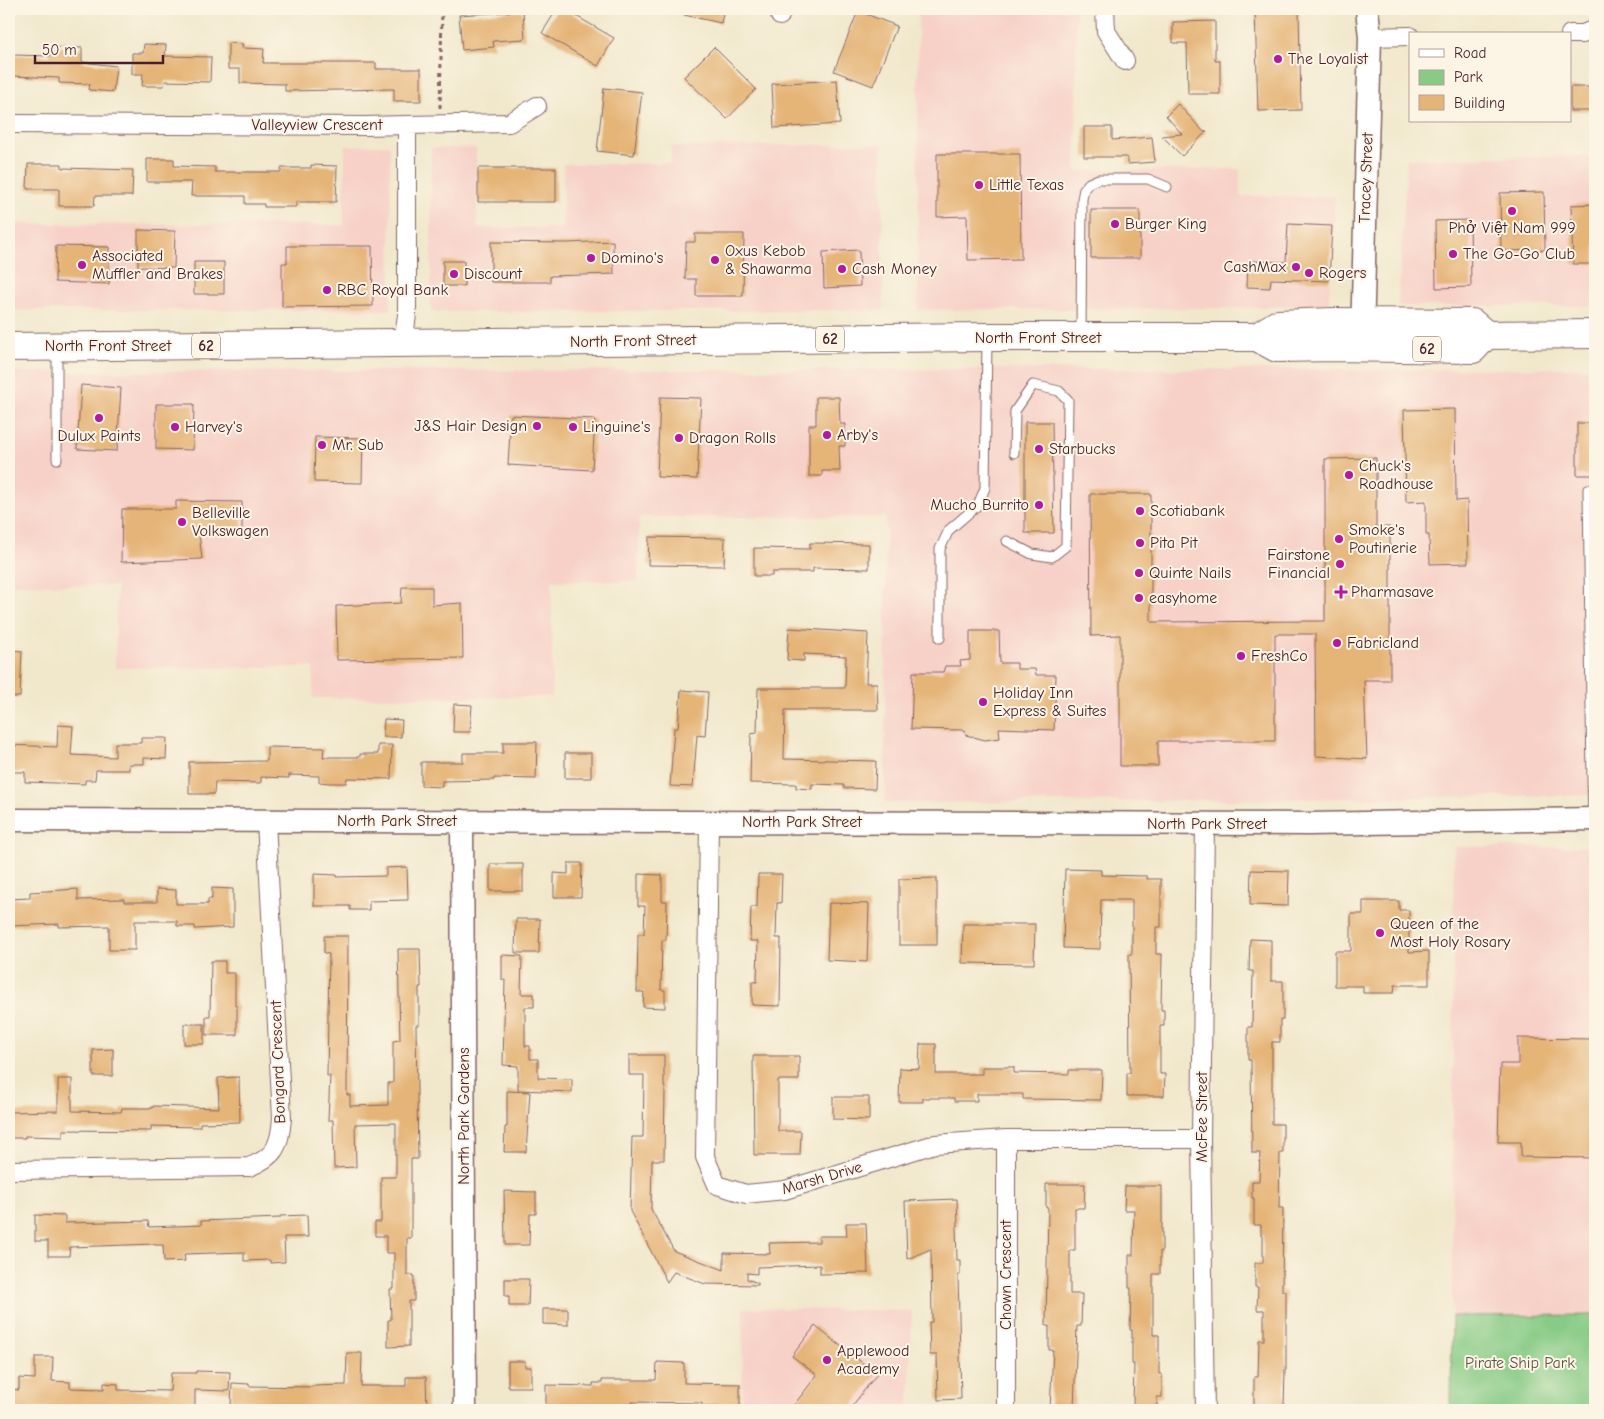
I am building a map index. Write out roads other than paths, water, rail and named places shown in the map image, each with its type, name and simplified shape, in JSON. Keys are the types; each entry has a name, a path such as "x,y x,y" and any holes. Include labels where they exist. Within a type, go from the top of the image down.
{"main road":[{"name":"North Front Street","path":"9,347 988,337 1257,337 1277,348 1362,335 1473,349 1486,335 1595,334"}],"street":[{"path":"1105,9 1106,31 1125,61"},
{"name":"Tracey Street","path":"1362,335 1370,37 1367,9"},
{"path":"1572,34 1584,34 1595,29"},
{"path":"1370,37 1409,36"},
{"path":"407,125 509,122 537,106"},
{"name":"Valleyview Crescent","path":"9,124 407,125 407,315 403,344"},
{"name":"North Park Street","path":"9,820 1310,824 1594,819"},
{"name":"Bongard Crescent","path":"9,1170 249,1167 263,1161 275,1150 281,1136 282,1118 266,821"},
{"name":"North Park Gardens","path":"462,821 465,1410"},
{"name":"Marsh Drive","path":"709,822 704,1157 717,1185 746,1194 785,1190 935,1144 1006,1139 1201,1139"},
{"name":"McFee Street","path":"1205,824 1201,1139 1205,1410"},
{"name":"Chown Crescent","path":"1006,1139 1006,1410"}],"lane":[{"path":"1081,338 1082,199 1084,189 1089,183 1098,179 1148,179 1168,187"},
{"path":"940,638 940,549 950,530 978,505 985,488 988,337"},
{"path":"57,347 57,459"},
{"path":"1007,541 1032,554 1052,557 1066,546 1068,400 1058,391 1033,386 1015,411 1014,453"},
{"path":"1588,489 1594,819"}],"place":[{"name":"The Loyalist","path":"1278,59"},
{"name":"Little Texas","path":"979,185"},
{"name":"Phở Việt Nam 999","path":"1512,211"},
{"name":"Burger King","path":"1115,224"},
{"name":"The Go-Go Club","path":"1453,254"},
{"name":"Domino's","path":"591,258"},
{"name":"Oxus Kebob & Shawarma","path":"715,260"},
{"name":"Associated Muffler and Brakes","path":"82,265"},
{"name":"CashMax","path":"1296,267"},
{"name":"Cash Money","path":"842,269"},
{"name":"Rogers","path":"1309,273"},
{"name":"Discount","path":"454,274"},
{"name":"RBC Royal Bank","path":"327,290"},
{"name":"Dulux Paints","path":"99,418"},
{"name":"J&S Hair Design","path":"537,426"},
{"name":"Harvey's","path":"175,427"},
{"name":"Linguine's","path":"573,427"},
{"name":"Arby's","path":"827,435"},
{"name":"Dragon Rolls","path":"679,438"},
{"name":"Mr. Sub","path":"322,445"},
{"name":"Starbucks","path":"1039,449"},
{"name":"Chuck's Roadhouse","path":"1349,475"},
{"name":"Mucho Burrito","path":"1039,505"},
{"name":"Scotiabank","path":"1140,511"},
{"name":"Belleville Volkswagen","path":"182,522"},
{"name":"Smoke's Poutinerie","path":"1339,539"},
{"name":"Pita Pit","path":"1140,543"},
{"name":"Fairstone Financial","path":"1340,564"},
{"name":"Quinte Nails","path":"1139,573"},
{"name":"Pharmasave","path":"1341,592"},
{"name":"easyhome","path":"1139,598"},
{"name":"Fabricland","path":"1337,643"},
{"name":"FreshCo","path":"1241,656"},
{"name":"Holiday Inn Express & Suites","path":"983,702"},
{"name":"Queen of the Most Holy Rosary","path":"1380,933"},
{"name":"Applewood Academy","path":"827,1360"}],"park label":[{"name":"Pirate Ship Park","path":"1520,1363"}]}
